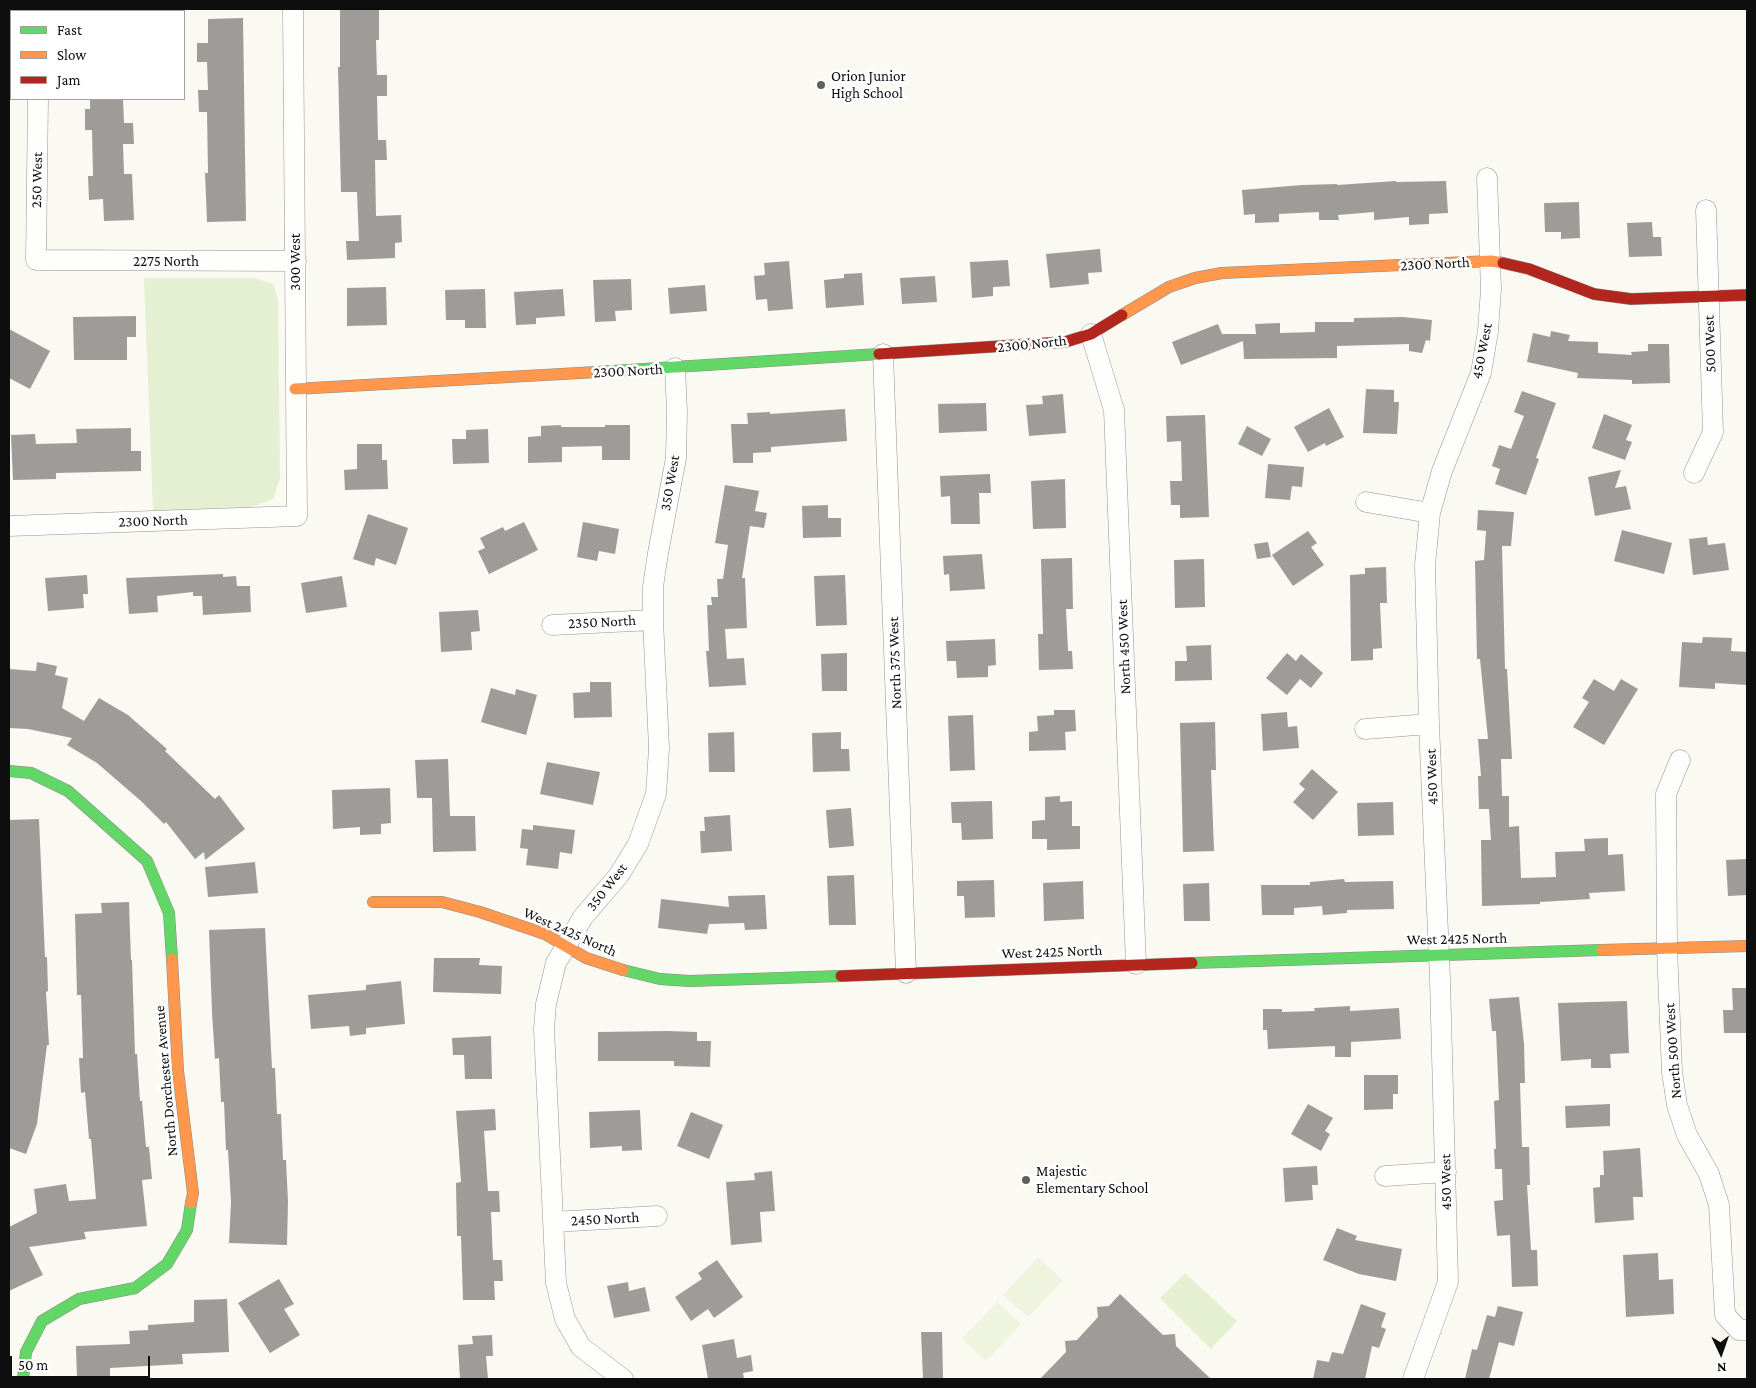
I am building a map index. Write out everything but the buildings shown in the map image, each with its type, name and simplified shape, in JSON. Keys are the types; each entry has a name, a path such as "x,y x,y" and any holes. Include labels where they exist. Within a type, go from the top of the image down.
{"street":[{"name":"300 West","path":"293,9 297,516"},
{"name":"250 West","path":"36,260 38,100"},
{"name":"450 West","path":"1413,1379 1448,1282 1446,1172 1425,565 1430,513 1442,471 1481,373 1488,331 1491,261 1487,178"},
{"name":"500 West","path":"1694,473 1713,432 1706,210"},
{"name":"2275 North","path":"36,260 296,261"},
{"name":"2300 North","path":"296,389 675,368 1065,342 1091,334 1169,287 1195,278 1222,273 1491,261 1529,269 1594,294 1630,299 1747,295"},
{"name":"North 450 West","path":"1091,334 1114,410 1136,964"},
{"name":"North 375 West","path":"883,354 906,973"},
{"name":"350 West","path":"623,1379 581,1347 564,1319 556,1283 544,1029 546,1004 556,963 583,917 619,875 638,844 656,794 659,748 653,587 676,458 677,411 675,368"},
{"path":"1366,502 1430,513"},
{"name":"2300 North","path":"9,526 297,516"},
{"name":"2350 North","path":"552,625 653,620"},
{"path":"1365,729 1430,724"},
{"name":"North 500 West","path":"1680,760 1666,794 1667,948 1672,1072 1677,1105 1687,1135 1709,1174 1719,1205 1725,1314 1743,1330"},
{"name":"North Dorchester Avenue","path":"9,771 31,773 68,791 147,861 169,913 178,1071 193,1193 188,1230 167,1264 135,1288 79,1299 42,1321 26,1352 23,1379"},
{"name":"West 2425 North","path":"373,902 442,902 480,912 545,934 586,958 631,973 660,979 690,981 1136,964 1747,946"},
{"path":"1385,1176 1446,1172"},
{"name":"2450 North","path":"553,1222 657,1216"}],"green space":[{"path":"144,278 255,278 273,284 278,299 280,479 273,499 250,508 153,511"},
{"path":"1038,1257 1063,1280 1028,1317 1003,1295"},
{"path":"1185,1273 1237,1321 1211,1349 1160,1298"},
{"path":"997,1302 1021,1324 986,1361 962,1339"}],"traffic: fast":[{"path":"597,372 879,354"},
{"path":"9,771 31,773 68,791 147,861 169,913 172,959"},
{"path":"1192,963 1602,950"},
{"path":"623,970 660,979 690,981 841,976"},
{"path":"23,1379 26,1352 42,1321 79,1299 135,1288 167,1264 187,1230 191,1203"}],"traffic: slow":[{"path":"1122,315 1169,287 1195,278 1222,273 1491,261 1503,263"},
{"path":"295,389 597,372"},
{"path":"373,902 442,902 480,912 545,934 586,958 623,970"},
{"path":"1602,950 1747,946"},
{"path":"172,959 178,1071 193,1193 191,1203"}],"traffic: jam":[{"path":"1503,263 1529,269 1594,294 1631,299 1747,295"},
{"path":"879,354 1065,342 1091,334 1122,315"},
{"path":"841,976 1192,963"}],"place":[{"name":"Orion Junior High School","path":"821,85"},
{"name":"Majestic Elementary School","path":"1026,1180"}]}
